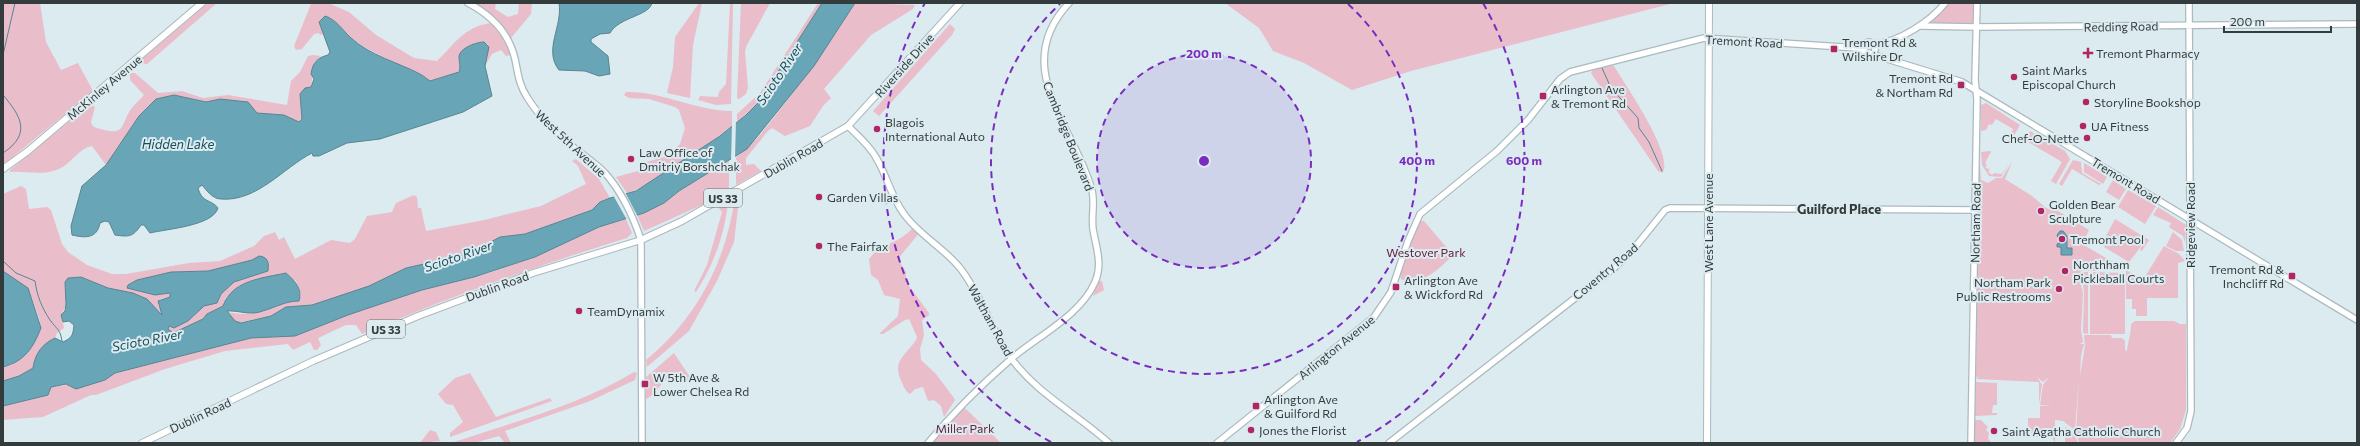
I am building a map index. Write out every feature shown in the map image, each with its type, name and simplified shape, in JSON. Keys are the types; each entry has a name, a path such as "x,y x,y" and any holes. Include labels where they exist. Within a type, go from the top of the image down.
{"main road":[{"name":"McKinley Avenue","path":"3,169 28,151 202,3"},
{"name":"Riverside Drive","path":"848,126 960,3"},
{"name":"West Lane Avenue","path":"1707,443 1709,3"},
{"name":"Dublin Road","path":"142,443 313,361 418,316 533,273 641,240 735,192 848,126"}],"street":[{"name":"West 5th Avenue","path":"468,3 487,15 505,35 513,52 522,90 536,110 571,145 604,172 625,204 636,226 641,240 642,443"},
{"name":"Cambridge Boulevard","path":"928,443 964,404 1011,358 1078,308 1087,297 1098,274 1099,258 1093,226 1093,192 1051,97 1045,73 1044,57 1048,40 1058,17 1069,3"},
{"path":"1921,26 1945,3"},
{"name":"Northam Road","path":"1971,443 1977,3"},
{"name":"Ridgeview Road","path":"2176,443 2187,428 2191,411 2189,3"},
{"name":"Redding Road","path":"1874,49 1888,40 1921,26 1976,27 2357,24"},
{"name":"Tremont Road","path":"1570,72 1709,38 1865,47 1874,49 1886,58 1952,78 1977,91 2357,320"},
{"path":"1865,47 1870,42 1874,49"},
{"name":"Arlington Avenue","path":"1216,443 1374,317 1391,292 1406,246 1420,214 1497,151 1528,120 1560,78 1570,72"},
{"name":"Waltham Road","path":"848,126 877,159 892,196 904,215 914,226 950,256 971,282 1011,358 1041,390 1109,443"},
{"name":"Coventry Road","path":"1389,443 1615,267 1632,251 1665,210 1676,208 1708,208 1975,210"}],"green space":[{"path":"3,3 40,3 46,42 61,70 78,63 93,91 3,165"},
{"path":"208,3 217,3 147,64 140,63 142,59"},
{"path":"328,3 349,12 376,35 414,58 437,61 466,32 481,25 491,23 501,35 511,55 506,56 501,50 492,54 485,66 488,44 459,55 461,67 456,74 430,81 421,74 400,66 366,48 352,39 330,17 319,22 324,34 314,34 302,49 296,50 294,46 311,4"},
{"path":"475,3 496,3 495,9 508,17 518,14 519,3 532,3 531,14 511,38 495,17"},
{"path":"699,3 702,3 693,45 690,98 667,93 673,67 675,37"},
{"path":"730,3 733,3 731,104 716,105 698,100 700,96 718,97 719,92 726,84"},
{"path":"741,3 770,3 745,51 748,88 746,94 739,99 737,98"},
{"path":"818,3 822,3 758,103 737,122 737,114 760,93"},
{"path":"855,3 915,5 913,9 871,35 824,89 831,98 823,106 810,126 785,136 772,128 768,131 746,158 746,165 754,164 761,171 736,185 736,157 756,139 774,117 830,41"},
{"path":"1225,3 1674,3 1411,71 1352,90 1304,63 1273,51 1259,28"},
{"path":"1948,3 1975,3 1973,24 1934,25 1932,20"},
{"path":"950,24 955,29 952,35 879,116 873,111"},
{"path":"308,56 321,56 314,62 311,87 300,94 302,119 299,122 284,115 256,113 220,99 206,102 174,95 156,99 139,116 106,165 92,146 83,150 64,166 53,171 41,173 10,172 10,170 88,106 91,105 95,107 91,122 93,126 109,131 119,130 131,109 144,95 130,80 130,73 135,73 158,93 182,91 203,98 228,95 287,105 291,81 300,72"},
{"path":"1614,66 1656,137 1662,152 1664,165 1662,173 1658,171 1591,73 1593,70"},
{"path":"626,92 653,95 705,108 732,111 732,126 696,153 652,182 627,193 616,177 638,171 646,162 668,156 680,144 685,128 679,110 675,107 649,99 629,98 624,95"},
{"path":"1986,103 2020,125 2012,139 2010,137 2013,129 1996,119 1992,125 1989,124 1986,130 1981,131 1981,105"},
{"path":"2030,131 2065,151 2070,159 2056,184 2051,181 2062,162 2025,140"},
{"path":"1981,152 1991,152 1985,163 1987,165 1985,167 1990,170 1988,172 1992,175 1994,173 2002,174 2010,163 2001,177 1989,176 1982,165"},
{"path":"1979,153 1981,180 1988,183 1996,178 2002,178 2012,162 2005,179 2032,196 2046,208 2058,211 2089,230 2082,244 2125,269 2124,271 2082,271 2081,252 2081,285 2083,294 2081,329 2083,342 2080,344 2084,344 2081,356 2080,376 2085,346 2084,335 2111,335 2112,338 2122,338 2125,341 2125,350 2127,351 2131,324 2135,321 2174,321 2180,324 2186,324 2186,410 2180,429 2170,443 2079,443 2076,433 2079,378 2075,430 2063,421 2055,420 2055,443 2052,437 2035,437 2028,429 2028,418 2040,418 2040,406 2052,406 2040,405 2043,385 2049,377 2043,382 2037,377 2042,385 2039,404 2039,382 1977,379 1978,375 1976,378"},
{"path":"576,159 599,179 610,198 600,202 592,210 525,234 500,237 468,254 406,268 369,286 312,305 286,307 271,316 237,323 227,312 241,314 263,312 287,301 299,301 301,295 296,281 279,275 253,280 239,286 226,297 223,306 207,314 203,319 173,333 168,329 169,326 174,328 188,321 204,306 217,303 221,294 234,282 268,271 268,260 259,256 252,260 208,271 171,272 137,280 159,295 170,293 170,297 160,299 158,305 163,315 147,299 133,293 107,288 81,277 65,282 66,304 61,315 64,328 57,333 55,338 41,351 33,368 19,376 3,381 3,367 12,365 40,321 31,296 3,271 3,194 21,186 26,189 29,209 47,207 51,210 62,244 68,252 87,265 112,274 126,274 189,263 220,261 254,246 264,236 275,232 279,240 284,237 295,259 331,240 350,243 355,239 367,216 392,212 396,203 414,195 417,197 418,208 421,208 426,231 484,220 541,206 586,184 578,166 572,161"},
{"path":"2073,160 2081,162 2082,173 2101,184 2099,185 2072,169 2062,186 2059,184"},
{"path":"729,161 729,189 704,204 644,231 637,215 664,203 679,191"},
{"path":"2084,163 2107,177 2103,184 2084,172"},
{"path":"2113,180 2126,189 2119,200 2106,192"},
{"path":"2128,190 2156,206 2145,224 2118,207"},
{"path":"742,192 739,200 734,242 717,281 689,331 647,367 646,360 664,344 680,326 706,287 724,244 731,221 735,197"},
{"path":"728,201 727,213 718,248 708,271 696,292 694,291 707,265 722,212 718,207"},
{"path":"2158,207 2186,225 2185,243 2183,236 2169,227 2171,223 2153,215"},
{"path":"626,219 632,233 627,238 493,283 427,307 362,334 356,325 346,325 318,338 321,345 317,350 314,350 310,342 293,350 288,344 225,351 165,369 96,395 91,395 43,417 3,420 3,406 32,399 51,387 105,380 115,373 251,338 295,336 348,315 422,290 492,272 535,257 599,227"},
{"path":"2115,219 2149,240 2142,251 2140,250 2143,244 2129,262 2104,247 2106,242 2105,238"},
{"name":"Westover Park","path":"1421,221 1424,221 1453,255 1436,271 1422,279 1408,281 1401,279 1400,275 1414,232"},
{"path":"912,229 919,233 898,259 906,272 906,282 929,313 929,315 922,320 924,335 920,349 921,360 936,374 955,400 944,417 941,406 934,400 928,401 923,387 915,389 910,394 905,389 900,378 898,372 899,362 917,337 909,319 883,334 879,334 898,316 900,299 884,295 878,280 871,275 869,259 879,247 897,240"},
{"path":"2173,232 2182,240 2184,251 2176,251 2166,246"},
{"path":"2164,246 2179,254 2185,261 2178,263 2178,298 2147,298 2147,316 2136,316 2136,309 2132,309 2132,299 2126,299 2126,270 2143,280"},
{"path":"2082,272 2088,272 2088,334 2083,333 2084,293"},
{"path":"2090,272 2125,273 2125,334 2090,334"},
{"path":"1099,281 1102,281 1104,290 1093,296"},
{"path":"674,353 692,380 688,381 672,375 664,381 649,398 646,399 646,377"},
{"path":"634,372 637,373 635,380 590,401 505,431 511,443 505,443 499,436 474,443 451,443 568,404 613,384"},
{"path":"470,373 496,417 550,398 552,401 450,437 450,433 463,422 453,405 446,404 438,394 455,378"},
{"path":"1976,382 1997,383 1997,405 1993,405 1992,413 1997,413 1997,415 1975,416"},
{"name":"Miller Park","path":"964,408 967,410 1001,443 932,443"},
{"path":"1975,420 1981,420 1988,427 1986,430 1989,433 1988,439 1992,443 1975,443"},
{"path":"2065,427 2072,429 2078,443 2065,443"},
{"path":"430,430 436,432 440,441 420,443"}],"water":[{"path":"559,3 652,3 645,11 620,23 610,33 600,34 591,39 591,42 608,56 610,74 599,76 585,71 559,70 553,54 553,46 558,20"},
{"name":"Scioto River","path":"822,3 855,3 814,66 747,149 679,191 664,203 644,213 599,227 535,257 474,277 422,290 348,315 295,336 251,338 115,373 105,380 76,389 66,384 51,387 48,395 3,406 3,381 19,376 33,368 37,354 50,340 55,338 63,342 72,336 74,325 69,321 63,322 61,315 65,311 65,282 68,278 81,277 108,288 133,293 147,299 162,315 158,301 170,297 170,293 155,295 127,288 128,285 137,280 171,272 208,271 252,260 259,256 267,260 268,271 234,282 221,294 217,303 204,306 188,321 174,328 169,326 168,329 173,333 203,319 207,314 223,306 227,297 233,291 241,285 249,282 286,273 295,282 300,293 299,301 285,303 254,313 227,311 235,321 241,323 271,316 286,307 312,305 369,286 406,268 468,254 500,237 525,234 592,210 600,202 610,198 636,191 720,136 758,103"},
{"name":"Hidden Lake","path":"325,16 333,20 351,38 367,50 420,74 430,81 459,72 459,57 462,51 473,44 484,42 489,47 485,66 492,96 463,112 380,139 347,143 319,156 313,156 312,153 301,159 258,190 246,195 234,198 218,199 210,194 202,185 198,188 204,199 218,208 208,219 199,223 150,233 144,225 141,225 133,234 124,236 115,235 109,222 105,221 100,223 93,235 81,237 72,235 71,226 82,186 106,165 139,116 156,99 174,95 206,102 220,99 248,102 257,113 284,115 299,122 302,119 300,94 305,88 311,87 314,79 311,74 314,64 318,59 328,55 330,52 319,22"},
{"path":"2060,231 2063,231 2067,236 2067,248 2072,248 2072,255 2061,255 2061,247 2057,247 2057,244 2060,243 2057,235"},
{"path":"3,271 28,288 41,328 35,342 27,353 17,361 3,367"}],"pier":[{"path":"736,120 735,159 731,162 732,123"},
{"path":"625,192 638,217 627,220 613,195"}],"waterway":[{"path":"3,55 15,3"},
{"path":"1602,68 1611,88 1638,118 1639,128 1649,142 1662,171"},
{"path":"3,95 15,110 21,125 18,139 3,153"},
{"path":"3,261 16,273 35,281 42,306 50,320 59,331 62,341"}],"place":[{"name":"Tremont Rd & Wilshire Dr","path":"1834,49"},
{"name":"Tremont Pharmacy","path":"2088,53"},
{"name":"Saint Marks Episcopal Church","path":"2014,77"},
{"name":"Tremont Rd & Northam Rd","path":"1961,85"},
{"name":"Arlington Ave & Tremont Rd","path":"1543,96"},
{"name":"Storyline Bookshop","path":"2086,102"},
{"name":"UA Fitness","path":"2083,126"},
{"name":"Blagois International Auto","path":"877,129"},
{"name":"Chef-O-Nette","path":"2087,138"},
{"name":"Law Office of Dmitriy Borshchak","path":"631,159"},
{"name":"Garden Villas","path":"819,197"},
{"name":"Golden Bear Sculpture","path":"2041,211"},
{"name":"Tremont Pool","path":"2062,239"},
{"name":"The Fairfax","path":"819,246"},
{"name":"Northham Pickleball Courts","path":"2065,271"},
{"name":"Tremont Rd & Inchcliff Rd","path":"2292,276"},
{"name":"Arlington Ave & Wickford Rd","path":"1396,287"},
{"name":"Northam Park Public Restrooms","path":"2059,289"},
{"name":"TeamDynamix","path":"579,311"},
{"name":"W 5th Ave & Lower Chelsea Rd","path":"645,384"},
{"name":"Arlington Ave & Guilford Rd","path":"1256,406"},
{"name":"Jones the Florist","path":"1251,430"},
{"name":"Saint Agatha Catholic Church","path":"1994,431"}],"district":[{"name":"Guilford Place","path":"1839,209"}]}
